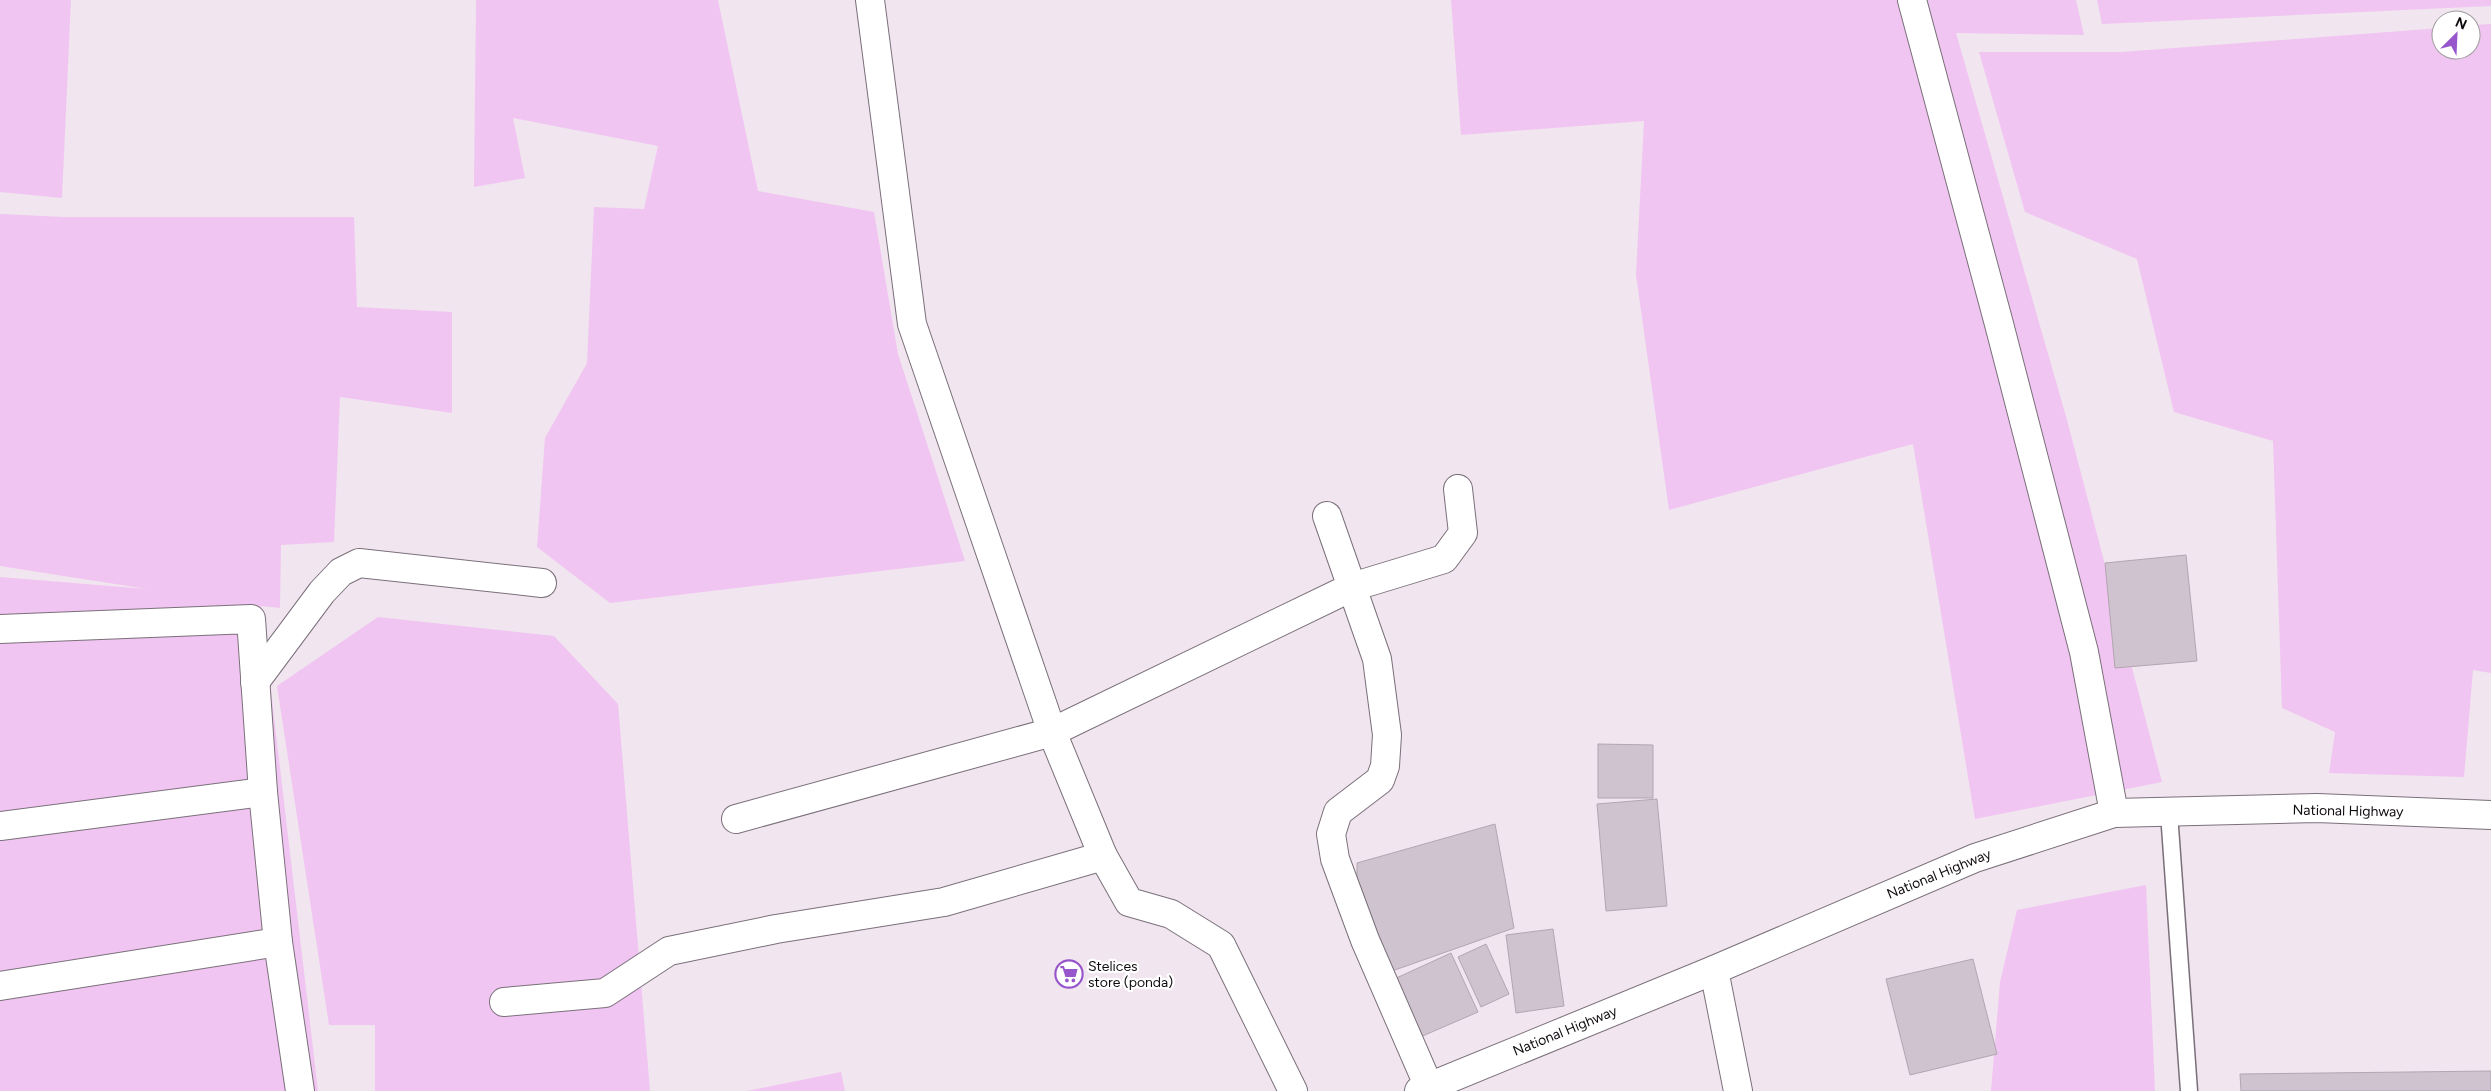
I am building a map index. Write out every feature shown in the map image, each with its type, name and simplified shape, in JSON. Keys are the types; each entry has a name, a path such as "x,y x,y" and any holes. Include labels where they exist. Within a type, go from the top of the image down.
{"street":[{"path":"870,0 912,324 1052,732 1103,856 1129,902 1171,914 1221,945 1293,1091"},
{"path":"1912,0 2084,652 2114,813"},
{"path":"736,819 1052,732 1352,587 1444,559 1463,533 1458,489"},
{"path":"1327,516 1377,659 1386,735 1385,766 1380,780 1338,812 1331,834 1335,859 1424,1089"},
{"path":"255,682 322,592 341,572 359,563 542,583"},
{"path":"0,629 251,619 263,792 278,942 300,1091"},
{"path":"0,826 263,792"},
{"name":"National Highway","path":"1424,1089 1714,970 1975,858 2114,813 2317,808 2491,816"},
{"path":"504,1002 604,993 669,952 776,929 944,902 1103,856"},
{"path":"0,986 278,942"},
{"path":"1714,970 1738,1091"}],"lane":[{"path":"2169,813 2189,1091"}],"shaded area":[{"path":"0,0 71,0 62,198 0,192"},
{"path":"476,0 718,0 758,191 874,212 898,354 965,561 610,603 537,547 545,438 587,363 594,207 644,209 658,146 513,118 525,178 474,187"},
{"path":"1451,0 2076,0 2084,35 1956,33 2067,420 2162,782 1975,819 1913,444 1669,510 1636,275 1644,121 1461,135"},
{"path":"2097,0 2491,0 2491,6 2102,24"},
{"path":"2481,24 2491,24 2491,673 2473,670 2464,777 2329,773 2335,732 2282,708 2273,441 2174,412 2137,259 2025,212 1979,52 2121,52 2431,29 2431,60 2481,60"},
{"path":"0,214 64,217 354,217 357,307 452,312 452,413 340,397 334,542 281,545 280,608 261,606 318,1091 0,1091 0,577 147,589 0,566"},
{"path":"378,617 554,636 618,704 650,1091 375,1091 375,1025 329,1025 277,686"},
{"path":"2146,885 2155,1091 1991,1091 2000,982 2017,910"},
{"path":"841,1072 845,1091 747,1091"}],"building":[{"path":"2186,555 2197,661 2115,668 2105,563"},
{"path":"1598,744 1653,745 1653,798 1598,798"},
{"path":"1657,799 1667,906 1606,911 1597,804"},
{"path":"1495,824 1514,928 1392,971 1357,878 1357,863"},
{"path":"1553,929 1564,1006 1516,1013 1506,935"},
{"path":"1486,944 1509,994 1481,1007 1458,957"},
{"path":"1451,953 1478,1012 1418,1038 1392,980"},
{"path":"1973,959 1997,1054 1910,1075 1886,979"},
{"path":"2491,1071 2491,1091 2241,1091 2240,1074"}],"place":[{"name":"Stelices store (ponda)","path":"1069,974"}]}
